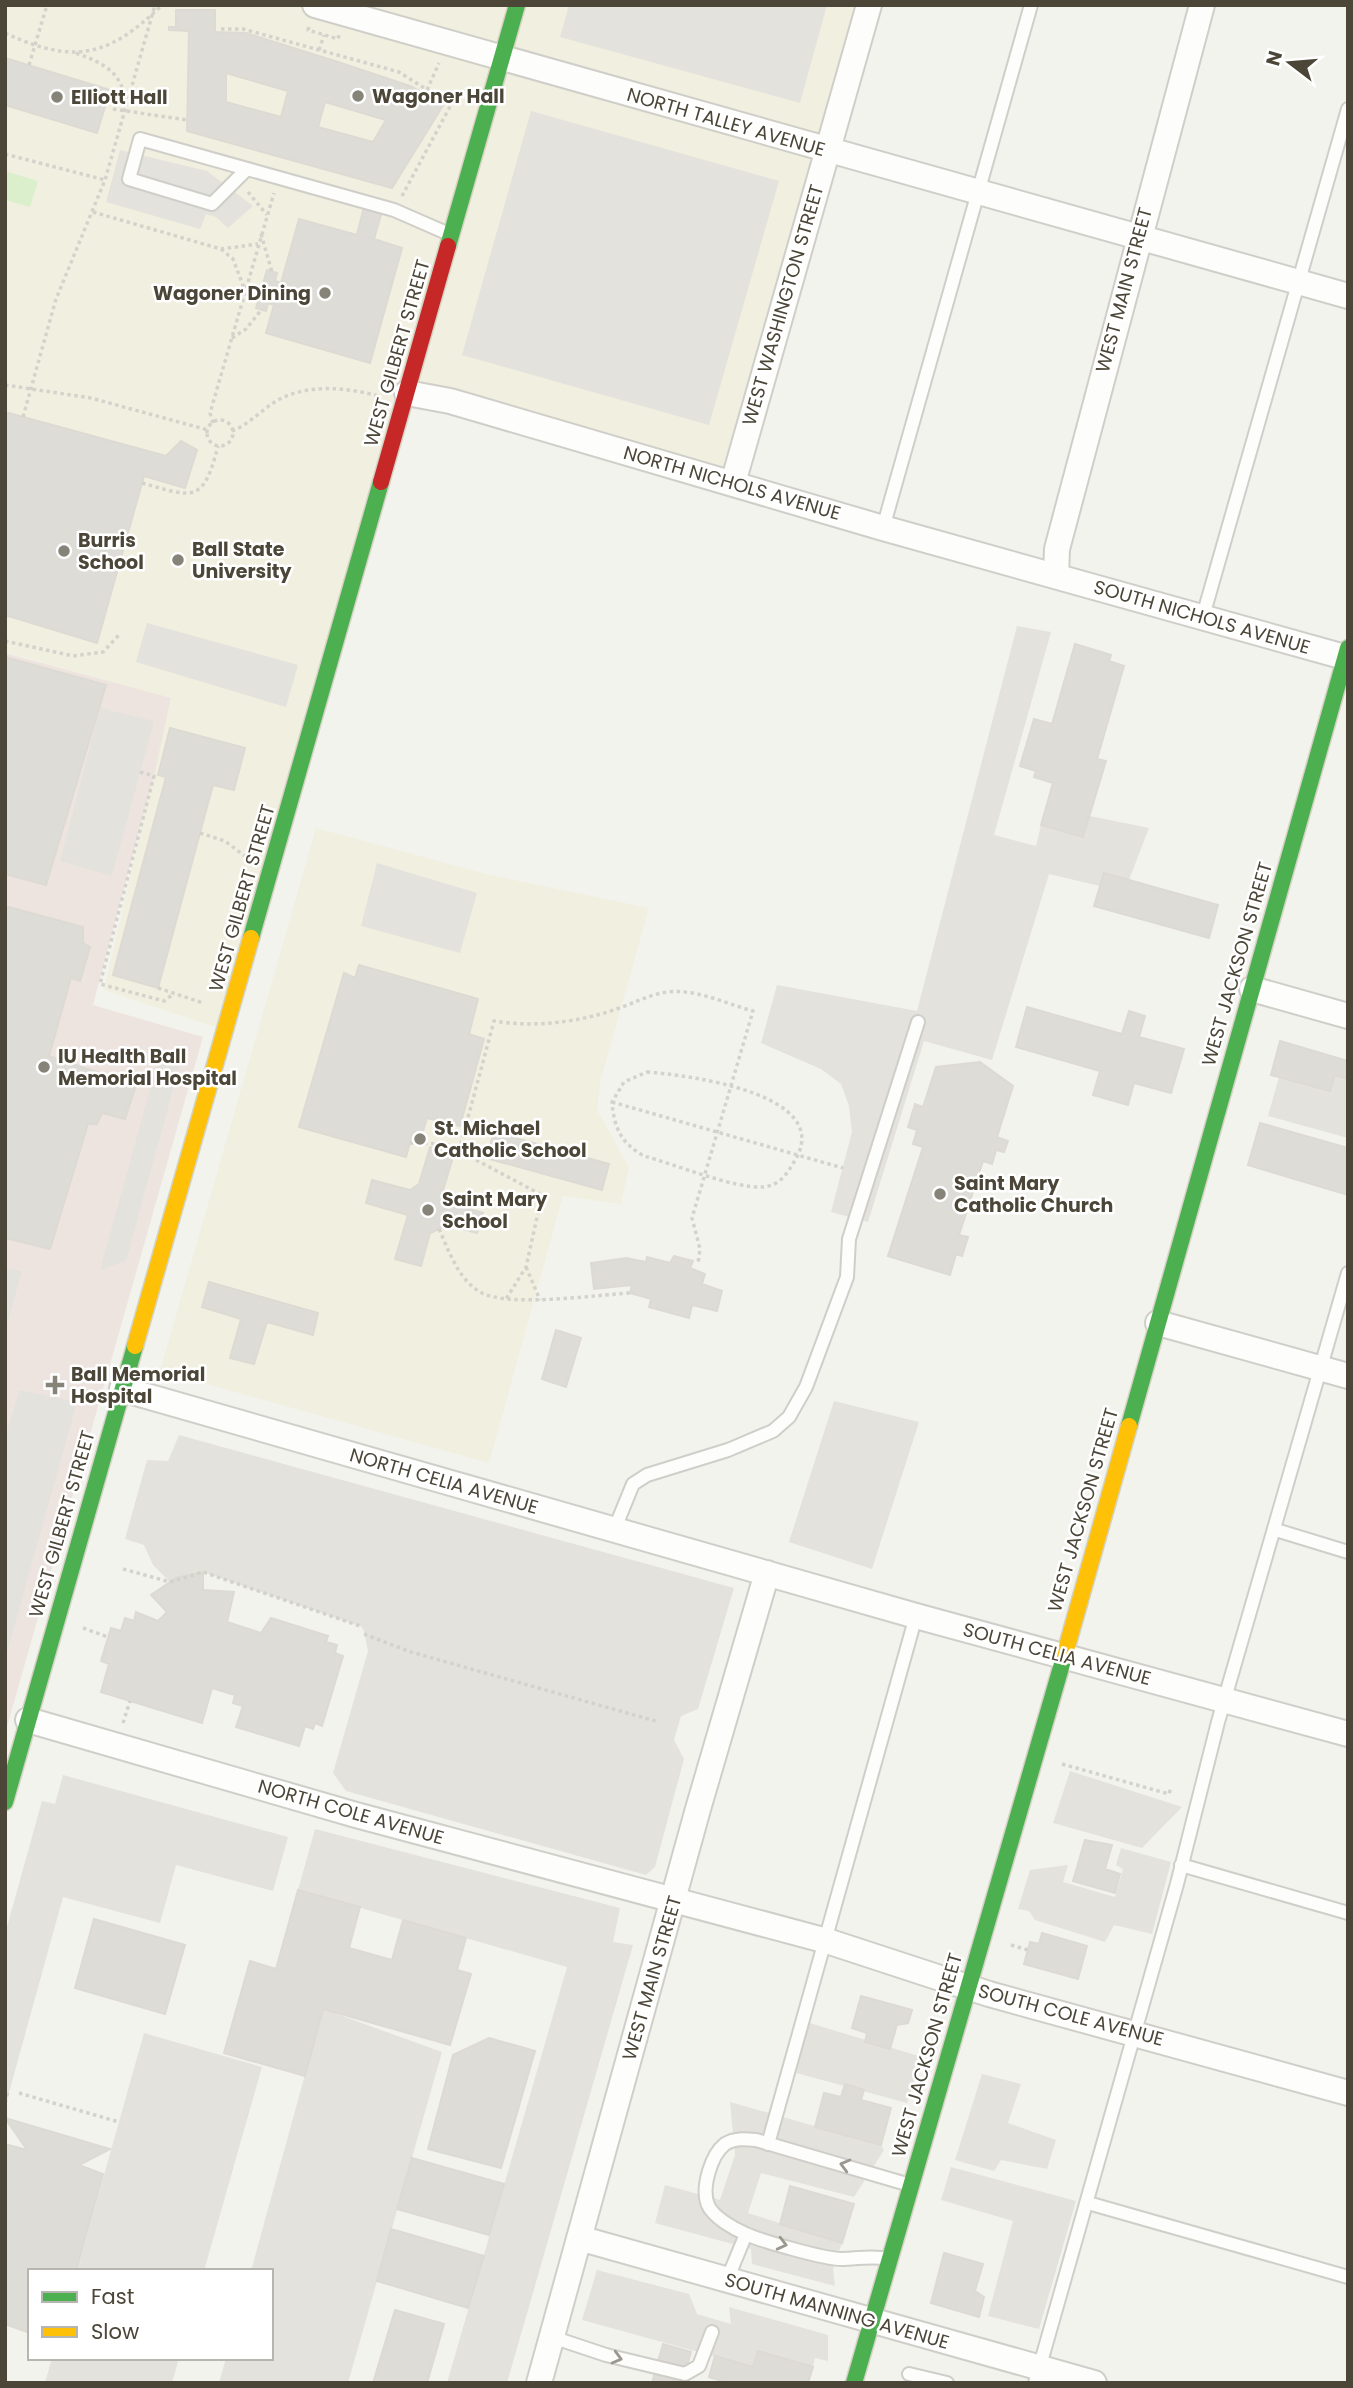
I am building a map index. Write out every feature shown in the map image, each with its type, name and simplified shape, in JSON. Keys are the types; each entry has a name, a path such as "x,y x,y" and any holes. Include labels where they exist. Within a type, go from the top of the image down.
{"street":[{"name":"NORTH TALLEY AVENUE","path":"315,5 1348,296"},
{"name":"WEST GILBERT STREET","path":"5,1802 505,58 517,5"},
{"name":"WEST WASHINGTON STREET","path":"733,483 869,5"},
{"name":"WEST MAIN STREET","path":"1055,576 1057,549 1202,5"},
{"name":"NORTH NICHOLS AVENUE","path":"407,393 450,401 1055,576"},
{"name":"SOUTH NICHOLS AVENUE","path":"1055,576 1347,654"},
{"name":"WEST JACKSON STREET","path":"854,2383 1064,1656 1347,654"},
{"path":"1252,989 1348,1016"},
{"path":"1158,1323 1348,1376"},
{"name":"NORTH CELIA AVENUE","path":"122,1389 767,1573"},
{"name":"WEST MAIN STREET","path":"539,2383 698,1809 767,1573"},
{"name":"SOUTH CELIA AVENUE","path":"767,1573 1348,1734"},
{"name":"NORTH COLE AVENUE","path":"28,1720 356,1815 675,1899"},
{"name":"SOUTH COLE AVENUE","path":"675,1899 827,1941 969,1988 1348,2093"},
{"name":"SOUTH MANNING AVENUE","path":"579,2238 872,2322 1038,2375 1094,2383"}],"lane":[{"path":"883,528 971,211 980,194 1031,5"},
{"path":"1203,616 1348,109"},
{"path":"247,169 212,204 129,179 140,139 394,210 453,235"},
{"path":"615,1528 633,1484 646,1475 693,1463 750,1441 773,1431 789,1417 806,1387 847,1277 849,1239 918,1022"},
{"path":"1038,2375 1348,1273"},
{"path":"1276,1530 1348,1552"},
{"path":"768,2144 916,1616"},
{"path":"1181,1866 1348,1913"},
{"path":"889,2259 870,2255 836,2259 746,2234 718,2216 708,2204 706,2185 712,2164 726,2143 740,2138 911,2185"},
{"path":"1088,2203 1348,2277"},
{"path":"727,2280 746,2234"},
{"path":"552,2337 606,2355 685,2374 699,2366 712,2332"},
{"path":"909,2374 947,2383"}],"path":[{"path":"29,65 47,5"},
{"path":"23,417 56,299 105,180 155,5"},
{"path":"75,52 114,44 132,33 162,5"},
{"path":"221,29 243,29 399,72 427,90 453,101 470,104"},
{"path":"308,30 338,38"},
{"path":"5,33 36,45 75,52 109,67 120,78 125,92 125,111"},
{"path":"319,50 324,35"},
{"path":"427,90 442,56"},
{"path":"394,210 453,101"},
{"path":"113,109 187,120"},
{"path":"5,154 105,180"},
{"path":"213,423 210,413 278,177"},
{"path":"93,212 221,249 258,244"},
{"path":"261,234 272,272"},
{"path":"221,249 233,260 244,291"},
{"path":"230,339 246,329 262,309"},
{"path":"5,385 30,391 91,398 208,430"},
{"path":"232,431 225,421 213,423 208,430 211,442 218,446 229,442 232,431 278,400 302,391 334,388 387,398 407,393"},
{"path":"142,483 187,495 198,492 207,478 218,446"},
{"path":"5,641 73,656 103,652 119,635"},
{"path":"140,772 154,776 100,984 164,1001 172,995"},
{"path":"200,833 225,841 256,865"},
{"path":"158,988 172,995 215,1006"},
{"path":"459,1151 494,1021 523,1026 554,1022 622,1007 658,993 685,992 753,1011 692,1217 700,1249 698,1264"},
{"path":"647,1072 682,1074 731,1086 773,1099 798,1123 801,1141 797,1157 783,1179 765,1187 743,1186 644,1156 631,1149 619,1136 612,1102 624,1082 647,1072"},
{"path":"612,1102 843,1168"},
{"path":"411,1143 446,1144 542,1195 526,1267 506,1299"},
{"path":"439,1229 459,1271 480,1292 506,1299 540,1300 630,1293"},
{"path":"526,1267 540,1300"},
{"path":"123,1569 170,1583 203,1572 363,1627"},
{"path":"75,1625 108,1637"},
{"path":"364,1634 411,1653 659,1722"},
{"path":"120,1735 130,1701"},
{"path":"1053,1762 1170,1794 1171,1787"},
{"path":"1002,1942 1028,1950"},
{"path":"5,2103 8,2091"},
{"path":"19,2093 119,2122"}],"shaded area":[{"name":"Ball State University","path":"5,5 856,5 723,468 421,381 218,1028 104,990 171,699 5,652"},
{"path":"569,5 827,5 800,103 560,37"},
{"path":"531,111 779,181 709,425 462,355"},
{"path":"120,150 207,171 253,206 228,228 216,217 206,214 200,229 106,202"},
{"path":"147,623 298,665 286,707 136,662"},
{"path":"1017,626 1051,632 994,835 1036,846 1041,825 1083,837 1090,816 1149,828 1129,880 1104,873 1100,886 1049,874 992,1060 924,1041 868,1222 831,1212 852,1132 849,1106 841,1084 821,1069 761,1043 777,985 917,1011"},
{"name":"Ball Memorial Hospital","path":"5,653 171,698 154,776 93,1005 203,1037 5,1734"},
{"path":"100,708 154,721 112,876 60,861"},
{"name":"St. Michael Catholic School","path":"316,828 490,875 649,908 601,1079 597,1110 629,1167 621,1204 563,1196 489,1463 160,1371"},
{"path":"377,863 477,893 460,953 361,926"},
{"path":"157,1064 180,1064 126,1261 100,1270"},
{"path":"1335,1075 1348,1079 1348,1138 1268,1116 1279,1077 1330,1091"},
{"path":"5,1268 22,1271 8,1321 5,1320"},
{"path":"19,1390 77,1402 5,1660 5,1439"},
{"path":"834,1401 919,1422 872,1569 789,1542"},
{"path":"179,1435 734,1588 698,1709 681,1716 674,1740 684,1759 655,1867 646,1875 346,1791 333,1773 368,1651 363,1627 203,1572 170,1582 153,1565 144,1545 125,1539 147,1460 168,1461"},
{"path":"1070,1771 1182,1807 1142,1848 1053,1823"},
{"path":"63,1775 288,1837 273,1891 176,1865 160,1923 63,1897 5,2107 5,1934 42,1801 55,1804"},
{"path":"315,1829 620,1908 613,1942 633,1945 507,2383 447,2383 567,1967 298,1890"},
{"path":"1121,1848 1171,1862 1152,1934 1114,1925 1105,1942 1035,1920 1029,1911 1018,1909 1030,1870 1068,1865 1063,1882 1115,1897 1123,1869 1116,1865"},
{"path":"323,2009 442,2052 348,2383 219,2383 225,2360 273,2360 273,2269 252,2269"},
{"path":"803,2021 922,2057 907,2103 789,2071"},
{"path":"144,2033 262,2067 205,2269 78,2269"},
{"path":"982,2074 1021,2084 1008,2123 1056,2140 1047,2169 1001,2160 994,2171 955,2160"},
{"path":"730,2102 881,2145 884,2150 854,2197 761,2173 748,2213 842,2243 833,2269 835,2286 752,2264 751,2249 655,2223 665,2185 720,2200 735,2155"},
{"path":"951,2167 1076,2201 1039,2329 988,2316 1013,2221 941,2200"},
{"path":"597,2270 689,2294 697,2314 731,2324 729,2307 828,2335 828,2361 815,2358 813,2367 758,2351 753,2367 582,2320"},
{"path":"51,2360 178,2360 172,2383 45,2383"}],"green space":[{"path":"5,171 38,181 30,207 5,200"}],"building":[{"name":"Wagoner Hall","path":"176,10 215,10 215,32 246,33 410,86 444,104 392,188 187,131 189,31 169,30 169,27 176,27","holes":["226,73 288,91 281,117 226,102","325,102 386,120 373,142 318,127"]},
{"name":"Elliott Hall","path":"5,58 110,90 97,133 5,105"},
{"name":"Wagoner Dining","path":"364,207 382,211 374,239 402,248 370,363 266,333 274,305 268,303 266,311 256,308 267,270 277,273 275,281 281,283 299,219 357,235"},
{"name":"Burris School","path":"5,412 166,456 181,441 197,450 185,488 144,476 97,643 5,615"},
{"path":"1075,644 1111,655 1109,661 1124,666 1097,759 1106,761 1083,837 1041,825 1053,783 1034,777 1036,771 1020,766 1034,719 1052,724"},
{"path":"5,657 106,685 46,885 5,874"},
{"path":"170,728 245,748 234,790 213,785 158,988 113,975 166,777 158,775"},
{"path":"1104,873 1218,905 1209,938 1094,906"},
{"name":"IU Health Ball Memorial Hospital","path":"5,906 83,927 83,943 90,947 80,981 71,978 49,1056 136,1085 125,1119 102,1113 97,1124 88,1124 50,1249 5,1238"},
{"path":"359,965 478,999 469,1034 484,1039 460,1126 427,1118 422,1134 413,1132 406,1157 299,1127 344,973 355,978"},
{"path":"1027,1007 1122,1034 1129,1011 1145,1016 1139,1037 1184,1049 1171,1093 1134,1083 1128,1105 1093,1095 1100,1071 1016,1047"},
{"path":"1280,1041 1348,1061 1348,1079 1335,1075 1330,1091 1271,1075"},
{"name":"Saint Mary Catholic Church","path":"980,1062 1013,1086 997,1137 1008,1141 1004,1152 996,1150 992,1164 983,1161 959,1235 968,1237 962,1256 956,1254 950,1275 888,1256 923,1147 913,1144 917,1130 908,1127 915,1104 923,1107 936,1067"},
{"path":"1260,1123 1348,1148 1348,1195 1248,1165"},
{"path":"494,1132 609,1164 602,1190 486,1158"},
{"path":"430,1147 454,1154 440,1200 483,1213 477,1233 448,1225 430,1233 421,1266 395,1259 408,1215 366,1203 372,1180 410,1190 419,1184"},
{"path":"674,1256 693,1261 690,1268 705,1274 702,1284 722,1291 717,1311 692,1305 689,1318 649,1307 651,1299 630,1293 632,1285 594,1289 591,1263 626,1258 646,1262 647,1257 670,1263"},
{"path":"209,1282 318,1313 313,1335 267,1322 254,1364 230,1358 241,1319 202,1307"},
{"path":"556,1330 581,1338 566,1387 542,1379"},
{"path":"203,1572 203,1590 234,1592 227,1622 261,1633 271,1618 328,1636 326,1642 337,1645 335,1653 343,1656 322,1726 315,1723 313,1729 305,1726 299,1746 236,1727 243,1706 233,1703 235,1695 212,1688 202,1723 101,1692 109,1664 101,1661 111,1628 121,1631 125,1618 134,1621 136,1612 158,1621 167,1612 151,1595 176,1578"},
{"path":"1085,1840 1112,1845 1105,1869 1120,1874 1115,1893 1073,1881"},
{"path":"298,1890 360,1907 349,1948 392,1960 403,1920 466,1938 457,1970 471,1974 450,2045 323,2009 305,2076 224,2053 250,1961 276,1969"},
{"path":"94,1919 185,1945 165,2014 75,1988"},
{"path":"1042,1933 1087,1946 1078,1979 1024,1964 1030,1942 1039,1944"},
{"path":"861,1996 912,2010 908,2023 897,2025 890,2049 865,2042 867,2033 852,2028"},
{"path":"489,2038 535,2051 501,2168 428,2149 453,2055"},
{"path":"845,2084 864,2090 861,2100 891,2108 881,2145 815,2127 824,2093 841,2097"},
{"path":"5,2118 110,2149 79,2165 103,2174 77,2269 28,2269 28,2332 5,2324 5,2144 27,2150"},
{"path":"412,2158 504,2184 489,2235 397,2209"},
{"path":"790,2186 854,2204 842,2243 780,2224"},
{"path":"391,2229 484,2256 468,2308 377,2281"},
{"path":"944,2253 983,2264 975,2291 984,2297 979,2317 931,2303"},
{"path":"395,2310 444,2324 427,2383 373,2383"},
{"path":"663,2344 691,2352 682,2383 652,2383"},
{"path":"758,2351 813,2367 808,2383 728,2383 709,2377 715,2356 753,2367"}],"traffic: fast":[{"path":"448,246 517,5"},
{"path":"251,938 381,482"},
{"path":"1129,1426 1348,648"},
{"path":"5,1802 135,1346"},
{"path":"854,2383 1064,1657"}],"traffic: slow":[{"path":"135,1346 251,938"},
{"path":"1064,1657 1129,1426"}],"traffic: jam":[{"path":"381,482 448,246"}],"place":[{"name":"Wagoner Hall","path":"358,96"},
{"name":"Elliott Hall","path":"57,97"},
{"name":"Wagoner Dining","path":"325,293"},
{"name":"Burris School","path":"64,551"},
{"name":"Ball State University","path":"178,560"},
{"name":"IU Health Ball Memorial Hospital","path":"44,1067"},
{"name":"St. Michael Catholic School","path":"420,1139"},
{"name":"Saint Mary Catholic Church","path":"940,1194"},
{"name":"Saint Mary School","path":"428,1210"},
{"name":"Ball Memorial Hospital","path":"55,1385"}]}
